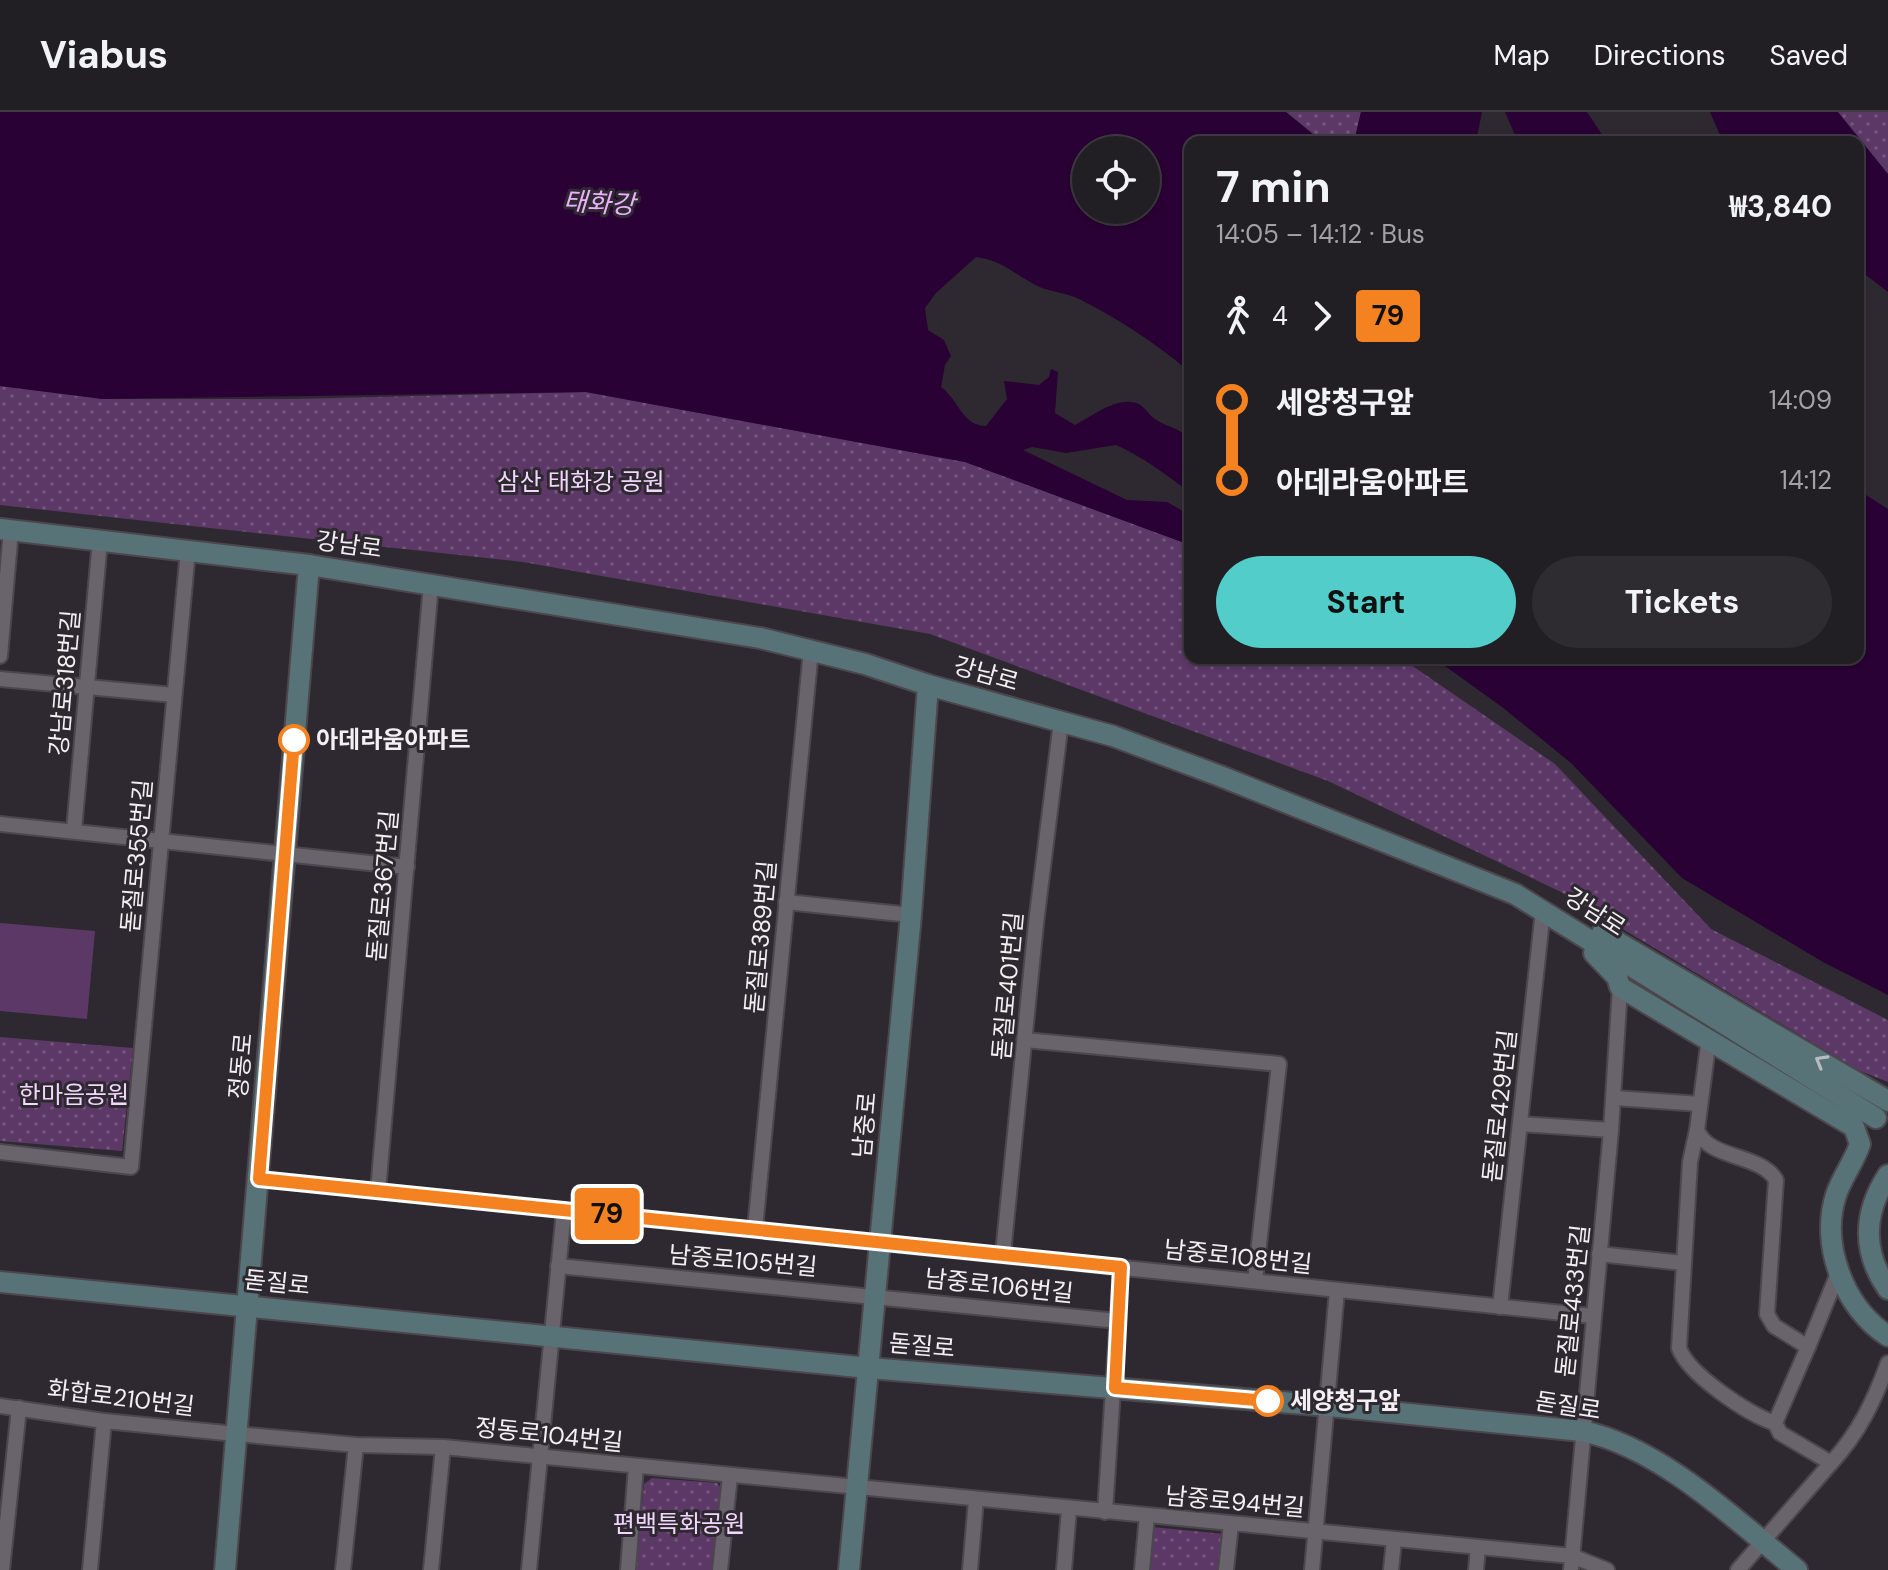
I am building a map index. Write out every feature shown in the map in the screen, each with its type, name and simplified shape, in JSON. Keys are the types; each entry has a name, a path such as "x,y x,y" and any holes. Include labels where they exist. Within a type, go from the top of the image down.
{"main road":[{"name":"강남로","path":"6,530 309,565 811,650 1161,753 1472,875 1543,910 1876,1118"},
{"name":"정동로","path":"225,1570 309,565"},
{"name":"남중로","path":"849,1570 911,915 928,685"},
{"path":"1472,875 1512,888 1576,918 1888,1101"},
{"path":"1569,927 1617,977 1620,987 1835,1114 1857,1131 1860,1144 1836,1195 1832,1246 1839,1271 1857,1307 1888,1336"},
{"path":"1888,1175 1871,1206 1868,1244 1874,1265 1888,1289"},
{"name":"돋질로","path":"0,1282 869,1368 1329,1406 1582,1431 1602,1435 1663,1466 1797,1570"}],"street":[{"path":"0,656 6,530"},
{"name":"강남로318번길","path":"74,830 100,540"},
{"name":"돋질로355번길","path":"0,1152 131,1167 188,550"},
{"name":"돋질로367번길","path":"378,1191 431,584"},
{"name":"돋질로389번길","path":"755,1229 811,650"},
{"path":"0,679 174,695"},
{"name":"돋질로401번길","path":"1003,1254 1036,923 1061,722"},
{"path":"0,824 407,867"},
{"path":"786,902 911,915"},
{"name":"돋질로429번길","path":"1500,1307 1543,910"},
{"name":"돋질로433번길","path":"1571,1563 1592,1316 1609,1175 1620,987"},
{"path":"1709,1038 1690,1162 1678,1332 1681,1354 1708,1380 1758,1417 1775,1423 1780,1433 1831,1463"},
{"path":"1025,1040 1279,1064 1255,1281"},
{"path":"1615,1098 1700,1104"},
{"path":"1520,1124 1611,1130"},
{"path":"1697,1130 1705,1142 1766,1168 1776,1180 1767,1314 1774,1326 1808,1347"},
{"name":"남중로108번길","path":"259,1179 1592,1316"},
{"path":"529,1570 564,1210"},
{"path":"1599,1254 1683,1263"},
{"name":"남중로105번길","path":"558,1266 875,1295"},
{"path":"1105,1512 1121,1267"},
{"path":"1775,1423 1839,1271"},
{"path":"1312,1570 1337,1290"},
{"name":"남중로106번길","path":"875,1295 1118,1321"},
{"path":"1738,1570 1857,1433 1873,1404 1888,1363"},
{"name":"화합로210번길","path":"0,1406 104,1421 236,1434"},
{"path":"2,1570 19,1408"},
{"path":"90,1570 104,1421"},
{"name":"정동로104번길","path":"236,1434 356,1445 443,1447 856,1488"},
{"path":"343,1570 356,1445"},
{"path":"431,1570 443,1447"},
{"path":"628,1570 636,1466"},
{"path":"720,1570 730,1476"},
{"name":"남중로94번길","path":"856,1488 1478,1547 1607,1570"},
{"path":"970,1570 976,1500"},
{"path":"1064,1570 1069,1509"},
{"path":"1142,1570 1147,1516"},
{"path":"1226,1570 1231,1524"},
{"path":"1391,1570 1394,1540"},
{"path":"1476,1570 1478,1547"}],"green space":[{"path":"1286,112 1361,112 1355,136 1315,136"},
{"path":"1823,112 1888,112 1888,187 1864,151 1864,136 1851,136"},
{"name":"삼산 태화강 공원","path":"0,386 103,399 294,399 586,392 965,462 1184,543 1184,664 1410,664 1555,764 1711,929 1888,1020 1888,1082 1858,1070 1561,892 1328,781 930,634 523,562 0,505"},
{"path":"0,923 95,931 87,1019 0,1011"},
{"name":"한마음공원","path":"0,1037 133,1048 122,1151 0,1141"},
{"name":"편백특화공원","path":"652,1478 717,1483 722,1489 712,1570 636,1570 644,1484"},
{"path":"1152,1527 1224,1534 1221,1570 1148,1570"}],"water":[{"name":"태화강","path":"0,112 1286,112 1315,136 1184,136 1184,367 1107,314 1073,296 1042,288 986,259 976,257 936,293 925,308 928,330 944,340 951,356 945,365 941,387 971,422 986,426 1007,399 1004,381 1039,385 1049,377 1051,369 1058,372 1055,413 1075,425 1114,404 1131,402 1184,434 1184,488 1154,466 1116,445 1066,453 1032,447 1023,450 1127,500 1167,502 1184,512 1184,543 965,462 586,392 103,399 0,386"},
{"path":"1361,112 1482,112 1477,136 1355,136"},
{"path":"1505,112 1587,112 1603,136 1515,136"},
{"path":"1710,112 1838,112 1857,136 1720,136"},
{"path":"1864,144 1888,174 1888,292 1864,274"},
{"path":"1864,494 1888,509 1888,995 1823,962 1682,878 1571,763 1442,664 1864,664"}],"bus line":[{"name":"79","path":"294,740 259,1179 1121,1267 1115,1388 1268,1401"}],"place":[{"name":"아데라움아파트","path":"294,740"},
{"name":"세양청구앞","path":"1268,1401"}]}
